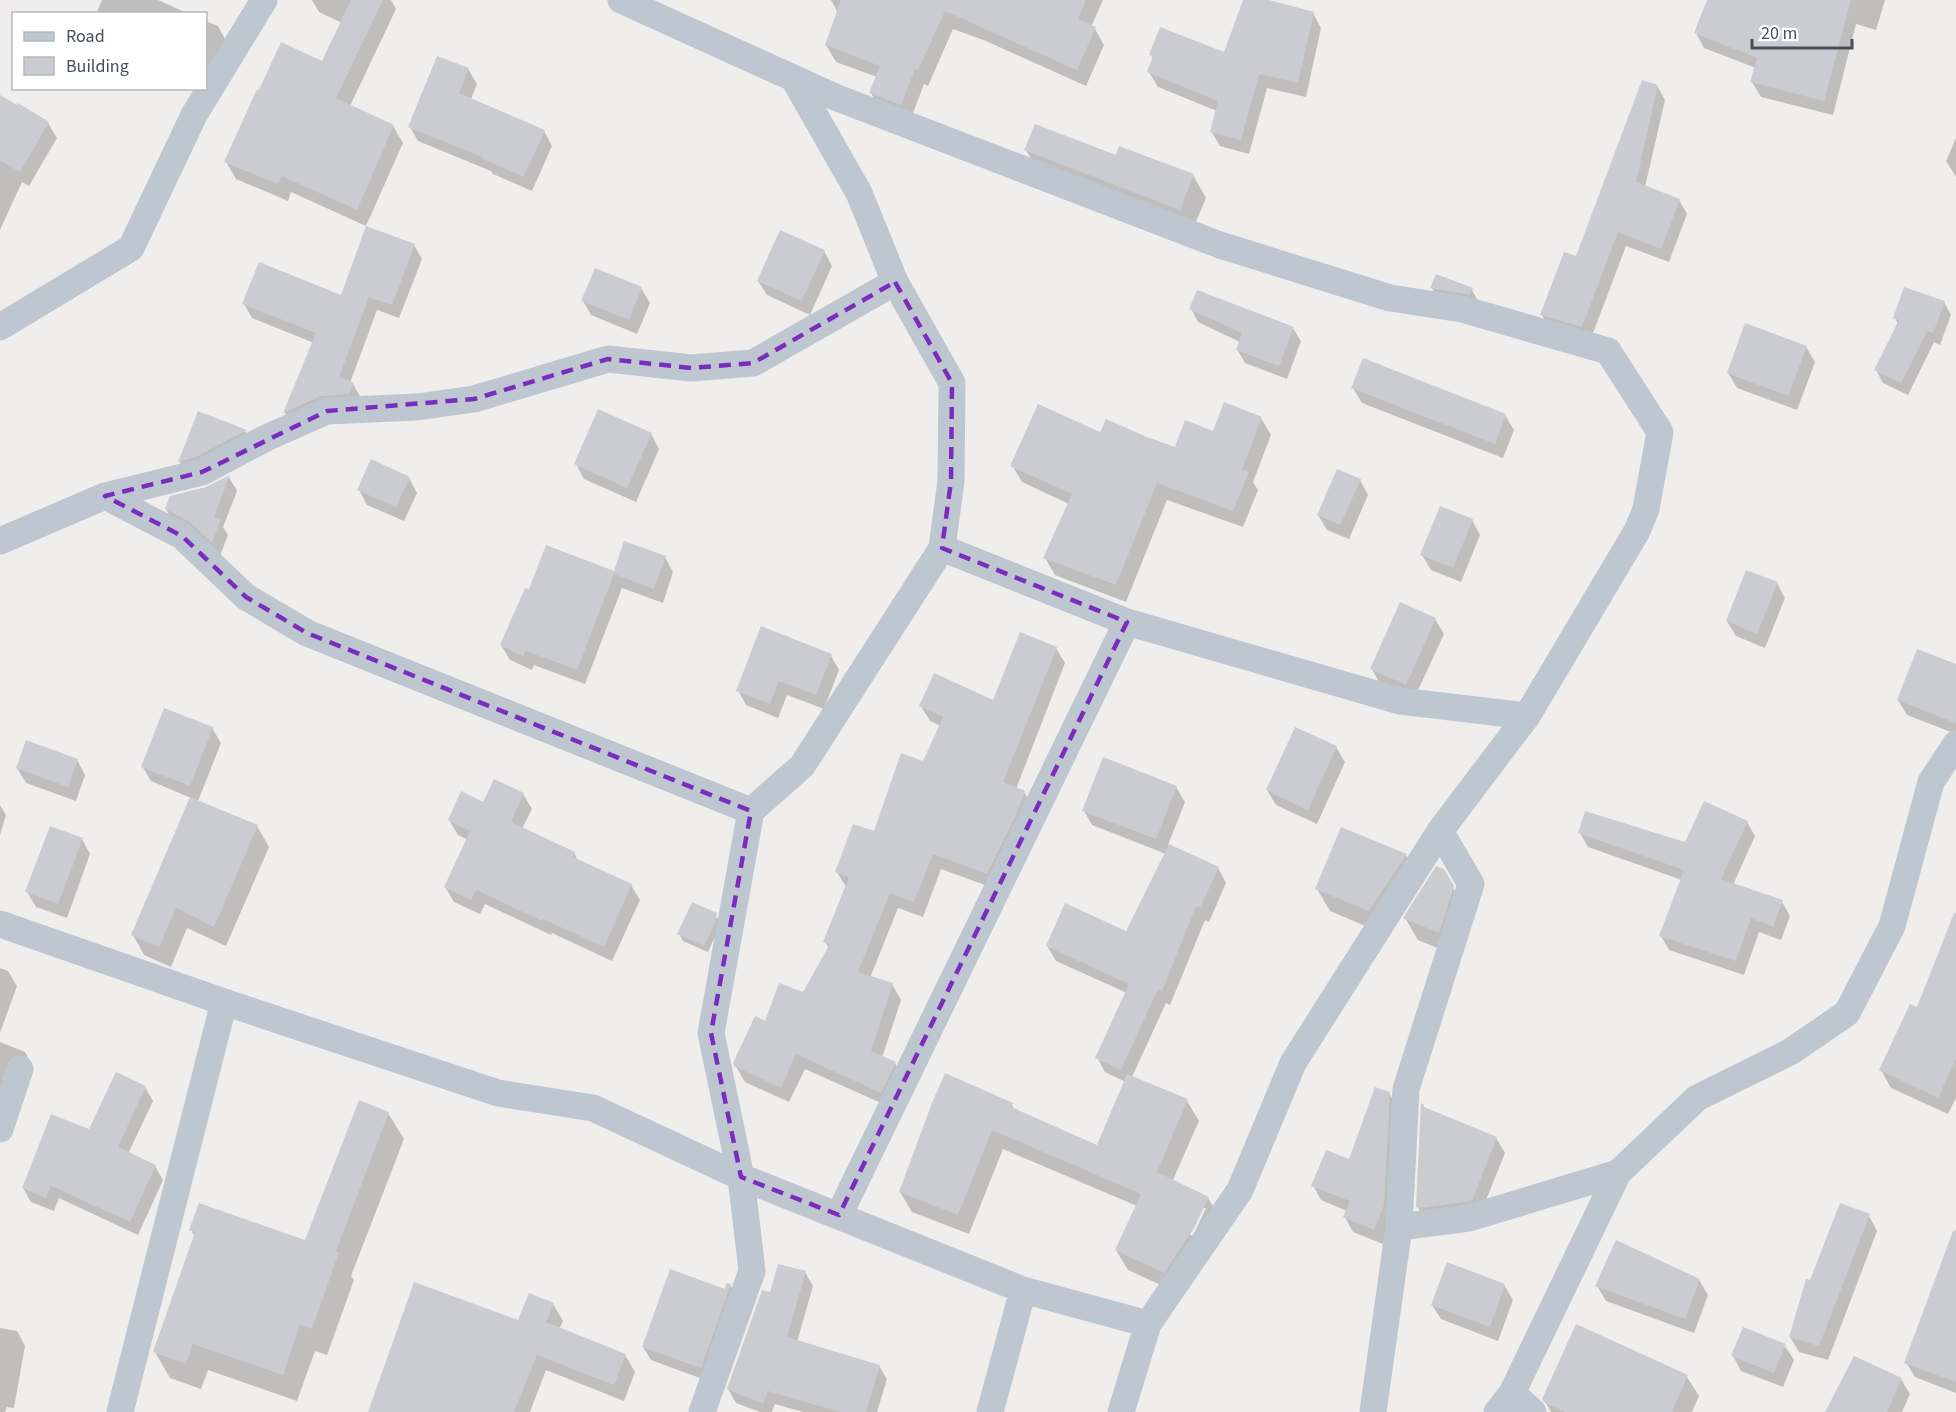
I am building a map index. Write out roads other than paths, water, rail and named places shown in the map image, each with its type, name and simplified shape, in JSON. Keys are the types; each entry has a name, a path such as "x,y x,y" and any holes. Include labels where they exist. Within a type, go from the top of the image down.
{"street":[{"path":"0,327 131,248 194,116 264,0"},
{"path":"621,0 835,98 1220,245 1390,298 1462,309 1608,351 1660,432 1646,509 1637,531 1527,716 1440,831 1293,1063 1240,1190 1148,1324 1120,1412"},
{"path":"702,1412 752,1271 741,1177 711,1034 751,811 802,766 942,548 951,481 952,383 895,282 859,193 794,79"},
{"path":"0,541 105,496 202,472 266,438 327,411 417,406 474,399 608,359 691,368 753,363 895,282"},
{"path":"105,496 182,536 246,597 307,633 751,811"},
{"path":"942,548 1127,622 1400,700 1527,716"},
{"path":"839,1215 1127,622"},
{"path":"1533,1412 1504,1402 1618,1173 1697,1098 1790,1052 1847,1013 1892,926 1931,782 1956,744"},
{"path":"1373,1412 1399,1227 1406,1089 1471,884 1440,831"},
{"path":"0,924 224,1002 498,1093 593,1108 741,1177 1023,1290 1148,1324"},
{"path":"120,1412 224,1002"},
{"path":"0,1129 20,1069"},
{"path":"1399,1227 1469,1218 1618,1173"},
{"path":"990,1412 1023,1290"}]}
